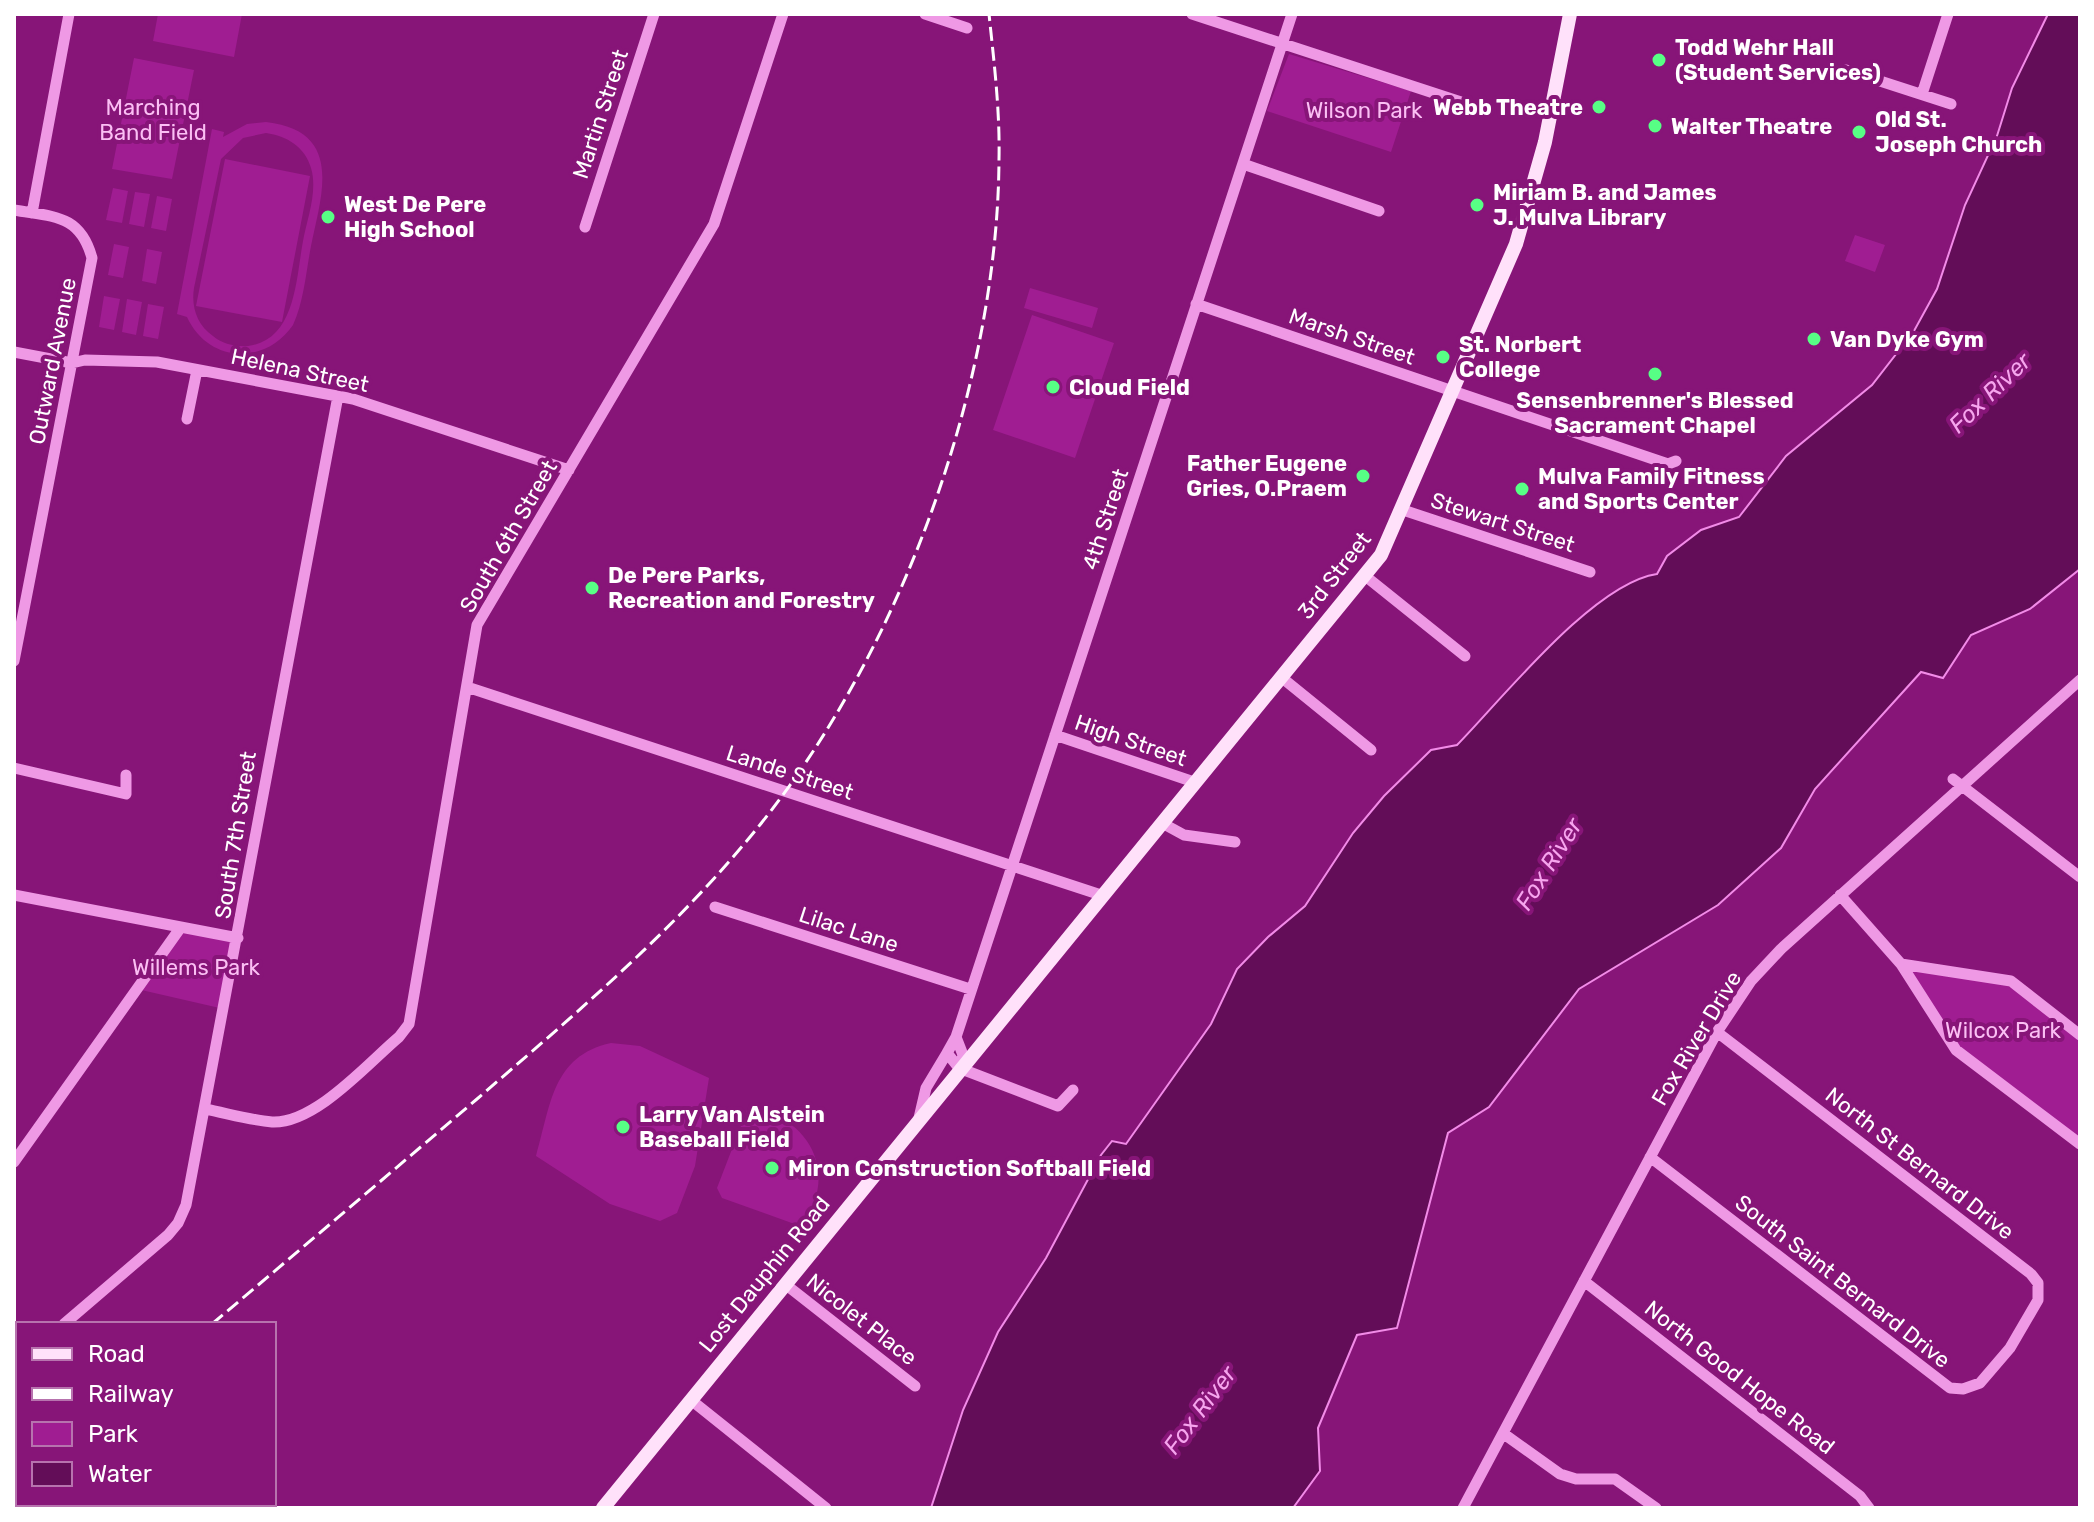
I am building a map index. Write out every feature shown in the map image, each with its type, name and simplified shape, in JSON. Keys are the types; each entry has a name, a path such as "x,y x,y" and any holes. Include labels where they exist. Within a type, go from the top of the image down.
{"main road":[{"name":"3rd Street","path":"959,1068 1385,547 1454,392 1528,211 1570,14"},
{"name":"Lost Dauphin Road","path":"603,1508 959,1068"}],"street":[{"path":"14,210 32,213 69,14"},
{"name":"Martin Street","path":"585,227 654,14"},
{"name":"South 6th Street","path":"205,1109 273,1122 296,1119 314,1110 399,1037 409,1024 477,625 714,224 783,14"},
{"path":"925,14 967,28"},
{"path":"1192,14 1461,102"},
{"name":"4th Street","path":"919,1118 926,1088 956,1037 1292,14"},
{"path":"1922,94 1948,14"},
{"path":"1846,70 1951,104"},
{"path":"1243,164 1379,211"},
{"name":"Outward Avenue","path":"14,661 92,258 87,240 76,225 32,213"},
{"name":"Marsh Street","path":"1196,304 1668,464 1676,461"},
{"name":"Helena Street","path":"14,352 72,363 137,360 338,396 569,470"},
{"path":"187,419 197,370"},
{"name":"South 7th Street","path":"66,1322 178,1223 186,1205 238,938 266,762 338,396"},
{"name":"Stewart Street","path":"1403,510 1590,572"},
{"path":"1364,575 1465,656"},
{"path":"1281,677 1371,750"},
{"name":"Fox River Drive","path":"1463,1508 1717,1032 1751,981 1958,783 2080,680"},
{"name":"Lande Street","path":"467,687 1101,895"},
{"name":"High Street","path":"1055,735 1194,782"},
{"path":"14,768 126,794 126,775"},
{"path":"1958,783 2080,877"},
{"path":"1162,823 1179,834 1235,842"},
{"path":"14,895 238,938"},
{"path":"1840,895 1901,964 1956,1050 2080,1144"},
{"name":"Lilac Lane","path":"715,907 970,989"},
{"path":"14,1162 181,927"},
{"path":"1901,964 2011,981 2080,1035"},
{"name":"North St Bernard Drive","path":"1717,1032 2031,1274 2038,1283 2038,1300 2010,1348"},
{"name":"4th Street","path":"956,1037 963,1055 959,1068"},
{"path":"947,1053 959,1068 1058,1106 1073,1090"},
{"name":"South Saint Bernard Drive","path":"1650,1157 1946,1386 1958,1390 1974,1387 2010,1348"},
{"name":"North Good Hope Road","path":"1584,1281 1860,1496 1869,1508"},
{"name":"Nicolet Place","path":"785,1284 915,1386"},
{"path":"691,1400 826,1508"},
{"path":"1504,1434 1560,1474 1576,1479 1615,1479 1656,1508"}],"green space":[{"path":"158,14 242,14 234,57 153,41"},
{"name":"Wilson Park","path":"1289,54 1411,91 1391,152 1267,111"},
{"name":"Marching Band Field","path":"134,58 194,70 172,179 112,169"},
{"path":"266,122 291,128 308,138 318,152 322,187 302,296 293,325 268,348 237,354 222,351 208,343 196,332 187,317 177,314 212,129 224,132 223,137 247,124","holes":["266,133 294,144 308,161 313,177 311,205 295,289 285,320 264,341 248,346 234,345 217,339 203,327 194,309 194,288 221,159 243,138"]},
{"path":"225,159 310,176 282,322 196,306"},
{"path":"113,188 128,191 122,223 106,220"},
{"path":"135,192 150,194 144,227 129,224"},
{"path":"157,196 172,199 166,231 151,228"},
{"path":"1855,235 1885,245 1875,272 1845,261"},
{"path":"114,244 129,247 123,278 108,275"},
{"path":"147,249 162,252 156,284 142,281"},
{"path":"1030,288 1098,308 1092,328 1024,308"},
{"path":"104,296 120,299 114,330 99,327"},
{"path":"127,299 142,302 136,335 122,332"},
{"path":"148,304 164,307 158,339 143,336"},
{"name":"Cloud Field","path":"1032,315 1114,343 1075,458 993,430"},
{"name":"Willems Park","path":"181,927 238,938 224,1009 137,989"},
{"name":"Wilcox Park","path":"1901,964 2011,981 2080,1035 2080,1144 1956,1050"},
{"name":"Larry Van Alstein Baseball Field","path":"611,1043 640,1046 709,1078 695,1166 677,1213 660,1221 610,1204 536,1156 551,1101 565,1071 591,1049"},
{"name":"Miron Construction Softball Field","path":"747,1110 788,1122 802,1135 812,1151 818,1169 818,1188 812,1207 800,1226 722,1198 717,1188"}],"water":[{"name":"Fox River","path":"2048,14 2080,14 2080,569 2030,609 1971,635 1943,678 1921,672 1815,789 1781,848 1718,905 1579,989 1489,1107 1448,1133 1397,1328 1357,1335 1318,1428 1320,1471 1293,1508 931,1508 963,1410 998,1332 1046,1258 1101,1155 1112,1141 1126,1144 1211,1024 1237,969 1268,937 1305,906 1353,833 1384,796 1431,750 1457,745 1551,645 1606,598 1632,582 1657,574 1667,556 1701,530 1739,517 1786,456 1872,385 1914,331 1937,289 1965,205 1997,136 2012,88"}],"railway":[{"path":"214,1322 513,1068 687,908 750,837 803,767 851,689 893,606 929,518 959,428 980,337 994,247 999,159 998,104 989,14"}],"place":[{"name":"Todd Wehr Hall (Student Services)","path":"1659,60"},
{"name":"Webb Theatre","path":"1599,107"},
{"name":"Walter Theatre","path":"1655,126"},
{"name":"Old St. Joseph Church","path":"1859,132"},
{"name":"Miriam B. and James J. Mulva Library","path":"1477,205"},
{"name":"West De Pere High School","path":"328,217"},
{"name":"Van Dyke Gym","path":"1814,339"},
{"name":"St. Norbert College","path":"1443,357"},
{"name":"Sensenbrenner's Blessed Sacrament Chapel","path":"1655,374"},
{"name":"Cloud Field","path":"1053,387"},
{"name":"Father Eugene Gries, O.Praem","path":"1363,476"},
{"name":"Mulva Family Fitness and Sports Center","path":"1522,489"},
{"name":"De Pere Parks, Recreation and Forestry","path":"592,588"},
{"name":"Larry Van Alstein Baseball Field","path":"623,1127"},
{"name":"Miron Construction Softball Field","path":"772,1168"}]}
